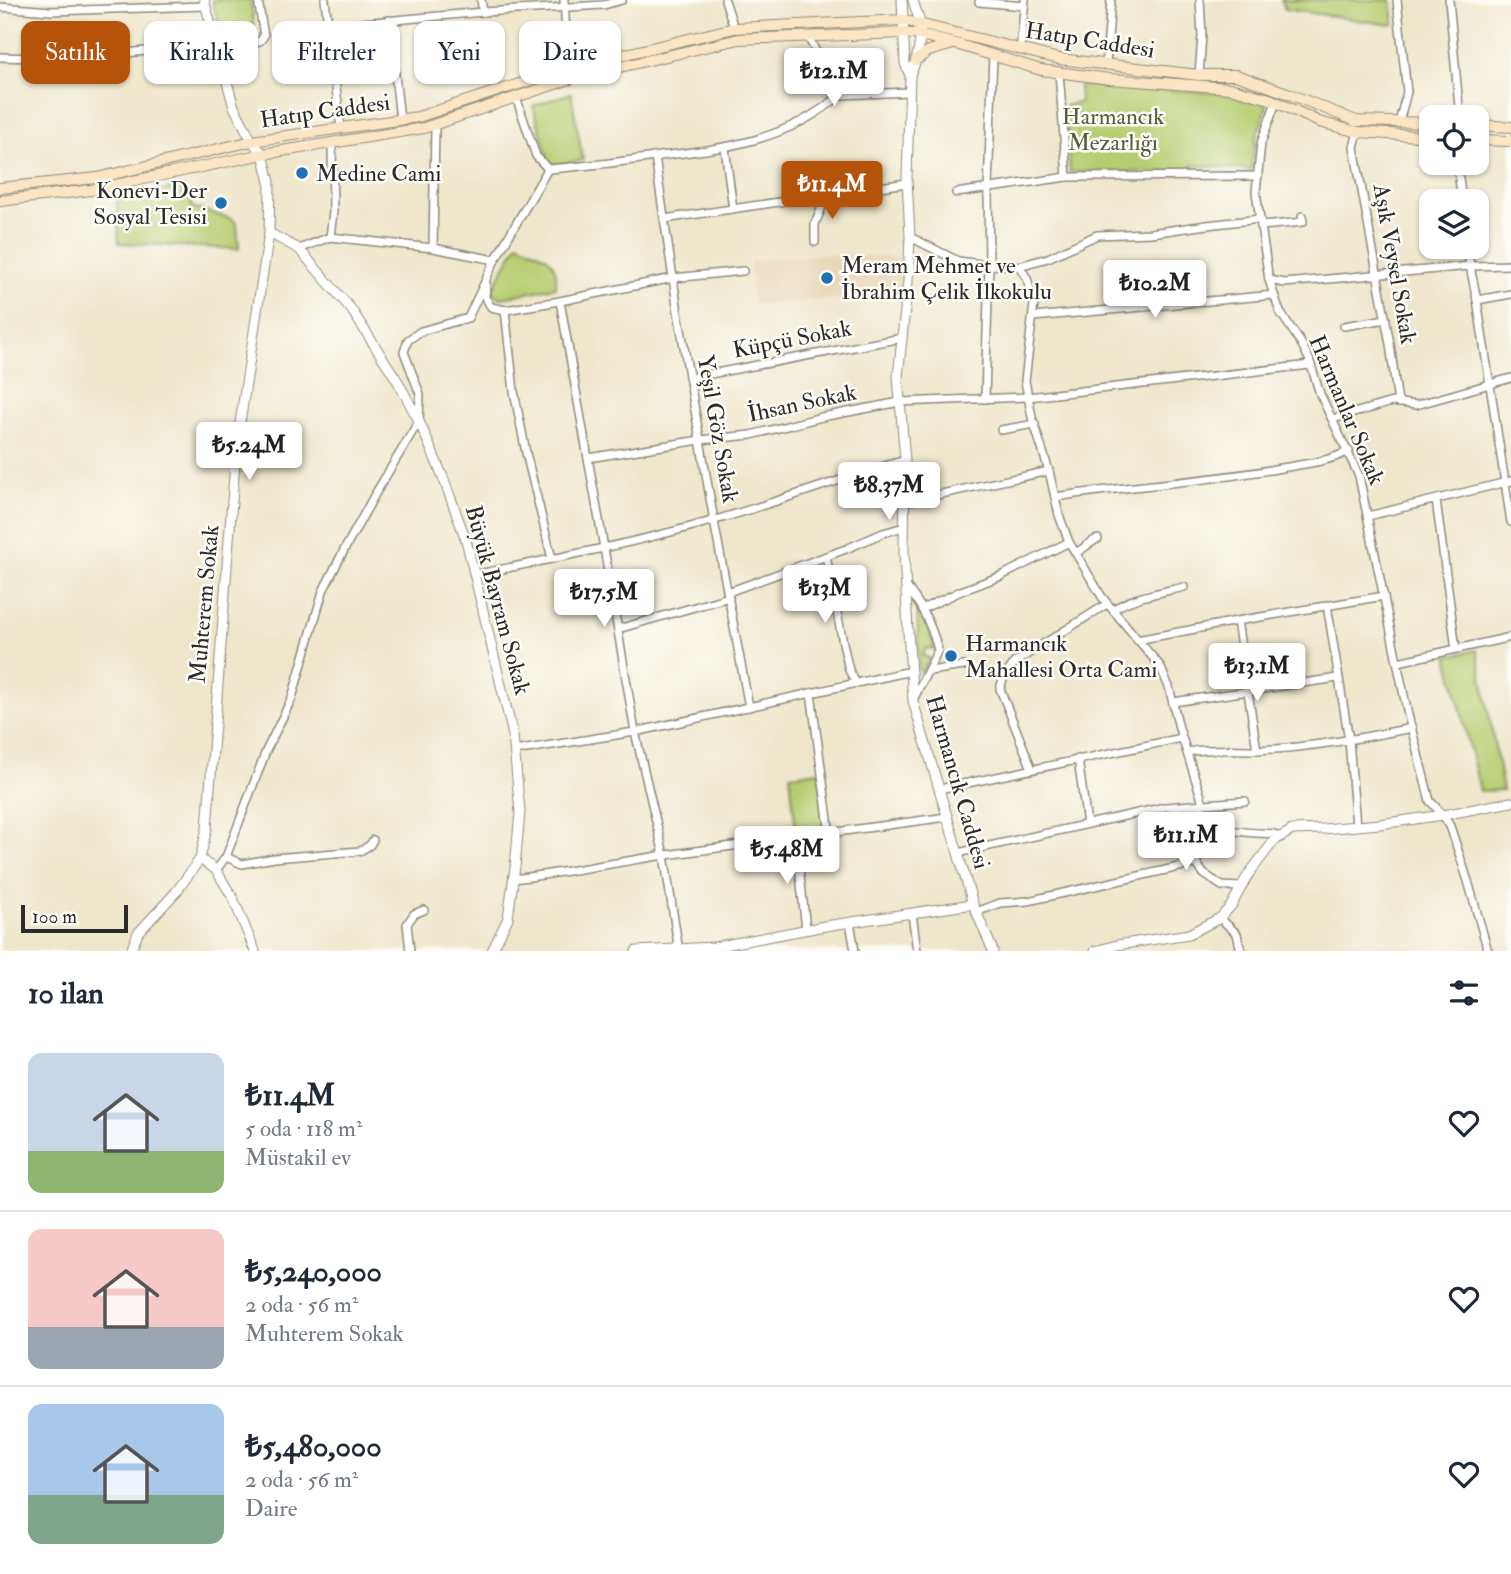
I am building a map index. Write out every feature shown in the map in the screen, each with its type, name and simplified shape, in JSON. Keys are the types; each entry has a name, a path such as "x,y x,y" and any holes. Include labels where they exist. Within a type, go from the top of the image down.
{"main road":[{"name":"Hatıp Caddesi","path":"621,55 734,28 903,20 956,44 1041,70 1110,79 1230,88 1276,103 1319,122 1358,132 1419,136"},
{"name":"Hatıp Caddesi","path":"0,201 91,190 263,154 424,128 573,78 739,40 904,33 920,30 1059,59 1199,75 1236,75 1356,121 1419,123"},
{"path":"916,60 929,51 956,44"},
{"name":"Hatıp Caddesi","path":"0,188 97,178 252,141 418,117 519,84"},
{"path":"1489,126 1511,127"},
{"path":"1489,140 1511,141"}],"street":[{"path":"258,0 264,36 258,41"},
{"path":"325,0 327,21"},
{"path":"481,0 483,12"},
{"path":"379,21 564,4 604,5 621,0"},
{"path":"725,0 734,28"},
{"name":"Harmancık Caddesi","path":"902,0 905,64 909,75 907,183 910,237 898,377 905,460 905,585 913,701 975,908 993,951"},
{"path":"909,75 915,65 920,30 913,0"},
{"path":"1106,64 1111,0"},
{"path":"1199,75 1202,36 1200,0"},
{"path":"1397,0 1407,92 1399,122"},
{"path":"1449,0 1459,105"},
{"path":"979,2 1024,3 1020,50"},
{"path":"0,7 51,11 204,3"},
{"name":"Muhterem Sokak","path":"204,3 209,21"},
{"path":"389,20 400,120"},
{"path":"807,37 840,95"},
{"path":"0,57 44,59 144,53"},
{"path":"985,399 993,55"},
{"path":"1059,72 1067,177"},
{"name":"Muhterem Sokak","path":"131,951 138,933 176,892 200,859 207,828 236,449 269,233 270,182 263,154 252,141 234,107 227,84"},
{"path":"335,84 341,128"},
{"path":"548,169 725,148 770,136 810,116 840,95 909,92"},
{"path":"516,97 536,156 548,169"},
{"name":"Harmanlar Sokak","path":"1276,103 1261,143 1256,192 1269,280 1280,313 1301,343 1320,394 1359,476 1412,728 1430,800 1450,826 1488,951"},
{"path":"433,248 435,125"},
{"name":"Aşık Veysel Sokak","path":"1358,132 1354,147 1386,319 1398,402"},
{"path":"330,237 333,212 332,143"},
{"path":"725,148 733,209"},
{"name":"Yeşil Göz Sokak","path":"655,157 689,378 749,706"},
{"path":"216,870 226,857 266,751 292,698 323,591 361,519 419,421 420,394 404,352 408,340 421,331 468,318 495,260 548,169"},
{"path":"956,193 1067,177 1258,176"},
{"path":"664,219 907,183"},
{"path":"815,242 815,224 827,195"},
{"path":"910,237 958,261 1018,266 1048,258 1097,235 1151,233 1207,225 1303,222 1302,216"},
{"name":"Büyük Bayram Sokak","path":"269,233 299,249 351,309 397,380 419,421 466,540 513,735 520,812 508,918 492,951"},
{"path":"299,249 330,237 433,248 495,260"},
{"path":"1469,259 1508,482 1511,522"},
{"path":"1269,280 1284,283 1470,266 1511,265"},
{"path":"1018,266 1027,278 1034,304 1025,381 1059,515 1069,542 1110,607 1160,666 1169,687 1202,804 1201,812 1223,829 1281,837"},
{"path":"486,279 485,297 491,307 505,310 673,278 743,271"},
{"path":"1477,300 1511,294"},
{"path":"1033,317 1274,295"},
{"path":"560,301 635,732 664,855 679,950"},
{"path":"505,310 514,391 552,559"},
{"path":"1344,326 1386,319"},
{"name":"Küpçü Sokak","path":"689,378 902,338"},
{"name":"İhsan Sokak","path":"588,458 700,440 751,435 900,402 1028,397 1310,365"},
{"path":"1333,419 1392,402 1416,405 1511,378"},
{"path":"1001,430 1035,424"},
{"path":"1055,497 1266,471 1335,458 1349,451"},
{"path":"474,575 604,548 714,521 905,460"},
{"path":"904,502 1049,471"},
{"path":"1368,516 1508,482"},
{"path":"1436,499 1456,649"},
{"path":"618,629 728,594 904,527"},
{"path":"1076,553 1098,539"},
{"path":"922,609 1001,576 1069,542"},
{"path":"826,556 849,670 856,683"},
{"path":"905,585 916,598 933,630 938,650 913,701"},
{"path":"1032,769 1000,689 1014,662 1110,607 1184,587"},
{"path":"1137,640 1384,596"},
{"path":"1327,606 1349,740 1356,826"},
{"path":"1237,621 1257,750"},
{"path":"1398,663 1511,637"},
{"path":"929,671 964,666"},
{"path":"514,751 635,732 911,671"},
{"path":"1172,702 1338,678"},
{"path":"811,693 830,834"},
{"path":"1187,752 1210,748 1257,750 1349,740 1412,728"},
{"path":"939,789 1182,738"},
{"path":"1078,759 1087,824"},
{"path":"958,853 1174,807 1245,801"},
{"path":"1095,951 1189,934 1220,918 1231,906 1248,875 1274,841 1292,830 1356,826 1443,815 1511,802"},
{"path":"1174,807 1190,855 1204,874 1222,886 1241,887"},
{"path":"513,879 664,855 947,817"},
{"path":"796,839 806,929"},
{"path":"226,857 242,864 274,858 360,851 373,840"},
{"path":"200,859 216,870 233,898 255,951"},
{"path":"636,951 714,947 850,922 1028,901 1197,863"},
{"path":"410,951 407,924 414,914 424,910"},
{"path":"912,913 917,951"},
{"path":"1220,918 1237,934 1241,951"},
{"path":"850,922 855,951"}],"shaded area":[{"name":"Meram Mehmet ve İbrahim Çelik İlkokulu","path":"825,254 905,257 901,295 753,304 750,261"}],"green space":[{"path":"212,0 251,0 253,21 218,21"},
{"path":"1281,0 1391,0 1394,23 1391,25 1285,9"},
{"name":"Harmancık Mezarlığı","path":"1079,85 1234,94 1262,100 1267,106 1256,138 1251,170 1192,165 1190,172 1070,172 1065,106 1080,102"},
{"path":"571,93 583,160 552,166 533,106"},
{"path":"183,187 183,194 192,201 191,207 232,219 237,224 239,249 119,243 117,199"},
{"path":"518,243 552,262 556,287 502,298 495,295 493,288"},
{"path":"917,607 933,639 934,649 926,648 923,656 930,658 921,673 919,670"},
{"path":"1477,650 1503,790 1480,791 1448,656"},
{"path":"819,771 827,826 796,832 790,775"}],"place":[{"name":"Medine Cami","path":"302,173"},
{"name":"Konevi-Der Sosyal Tesisi","path":"221,203"},
{"name":"Meram Mehmet ve İbrahim Çelik İlkokulu","path":"827,278"},
{"name":"Harmancık Mahallesi Orta Cami","path":"951,656"}]}
